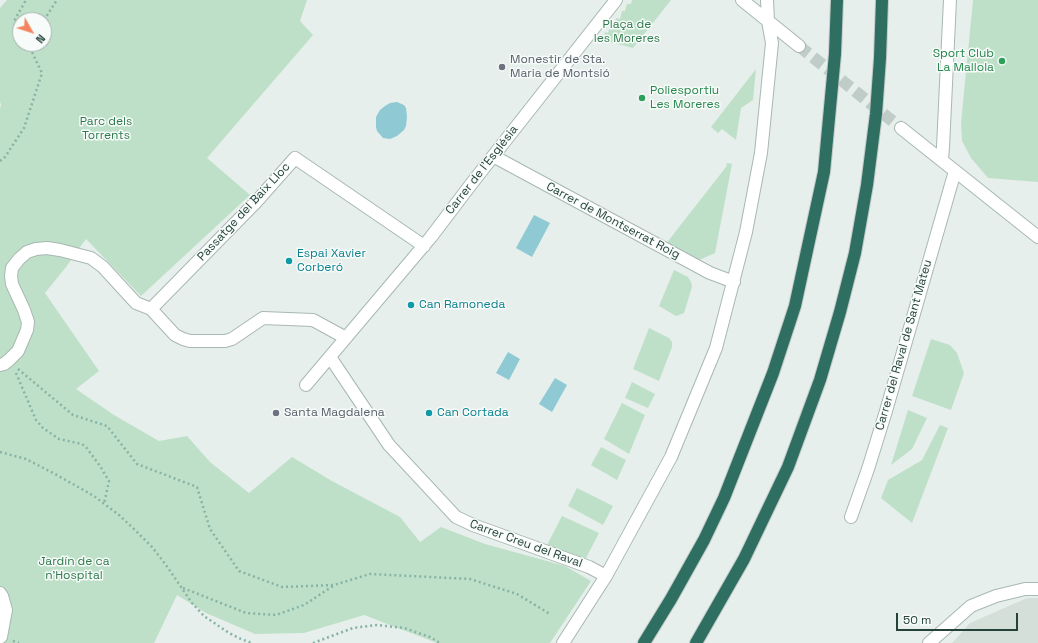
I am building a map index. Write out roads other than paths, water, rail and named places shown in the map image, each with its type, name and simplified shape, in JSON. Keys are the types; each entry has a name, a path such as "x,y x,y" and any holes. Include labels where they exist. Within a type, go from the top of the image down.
{"highway":[{"path":"644,643 704,540 724,498 773,374 795,306 824,172 835,61 837,0"},
{"path":"696,643 744,559 788,467 820,380 840,312 855,253 867,185 876,114 882,0"}],"street":[{"name":"Carrer de l'Església","path":"306,386 424,246 616,0"},
{"path":"742,0 800,46"},
{"path":"563,643 606,576 671,457 716,348 746,232 761,153 772,43 768,21 767,0"},
{"path":"942,160 950,0"},
{"path":"901,128 1038,237"},
{"name":"Carrer de Montserrat Roig","path":"493,156 710,273 734,282"},
{"name":"Passatge del Baix Lloc","path":"151,309 256,202 295,158 424,246"},
{"name":"Carrer del Raval de Sant Mateu","path":"851,517 868,470 888,404 955,171"},
{"path":"0,365 4,364 18,351 27,330 28,322 12,284 12,268 27,252 47,248 91,258 103,267 136,303 151,309 175,335 190,341 225,341 232,339 263,318 313,320 346,338"},
{"name":"Carrer Creu del Raval","path":"330,357 389,445 456,517 473,525 589,567 606,576"},
{"path":"929,643 971,606 996,596 1025,589 1038,589"},
{"path":"0,593 6,610 1,637"}],"water":[{"path":"397,102 404,105 406,108 406,126 397,136 390,139 383,138 377,131 376,117 380,110 385,106 390,103"},
{"path":"534,215 550,223 532,257 516,248"},
{"path":"508,352 520,359 509,380 496,373"},
{"path":"555,378 567,385 552,412 539,404"}],"tunnel":[{"path":"799,46 901,128"}],"place":[{"name":"Sport Club La Mallola","path":"1002,61"},
{"name":"Monestir de Sta. Maria de Montsió","path":"502,67"},
{"name":"Poliesportiu Les Moreres","path":"642,98"},
{"name":"Espai Xavier Corberó","path":"289,261"},
{"name":"Can Ramoneda","path":"411,305"},
{"name":"Santa Magdalena","path":"276,413"},
{"name":"Can Cortada","path":"429,413"}],"park label":[{"name":"Plaça de les Moreres","path":"627,32"},
{"name":"Parc dels Torrents","path":"106,129"},
{"name":"Jardín de ca n'Hospital","path":"74,569"}]}
